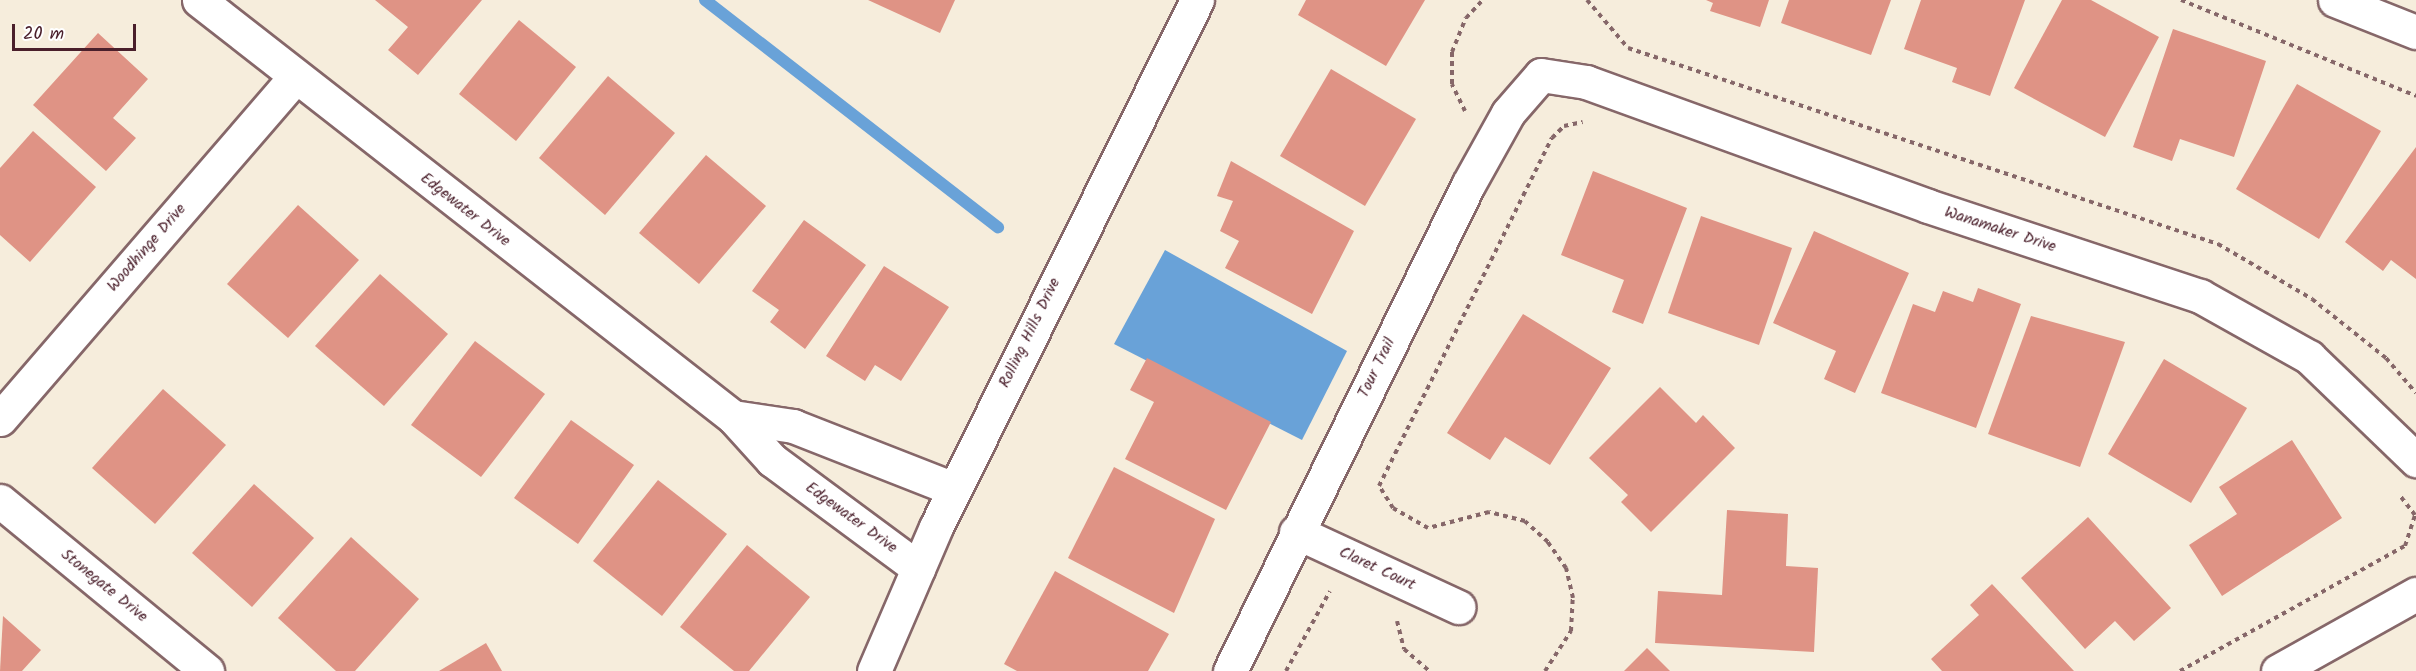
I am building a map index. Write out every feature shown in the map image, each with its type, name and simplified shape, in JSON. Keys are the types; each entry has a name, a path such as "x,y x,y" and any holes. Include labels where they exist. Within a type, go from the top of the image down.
{"street":[{"name":"Edgewater Drive","path":"199,0 294,78 734,417 772,460 918,568"},
{"name":"Rolling Hills Drive","path":"874,671 954,489 1197,0"},
{"path":"2335,0 2416,32"},
{"name":"Wanamaker Drive","path":"1541,75 1586,82 1928,206 2200,296 2309,357 2416,460"},
{"name":"Tour Trail","path":"1230,671 1296,532 1468,185 1508,113 1541,75"},
{"name":"Woodhinge Drive","path":"0,419 294,78"},
{"name":"Edgewater Drive","path":"734,417 793,426 954,489"},
{"name":"Stonegate Drive","path":"0,501 207,671"},
{"name":"Claret Court","path":"1296,532 1458,607"},
{"path":"2278,671 2416,594"}],"path":[{"path":"1587,0 1628,48 2218,244 2312,299 2386,358 2416,393"},
{"path":"2181,0 2416,96"},
{"path":"1545,671 1571,631 1573,598 1566,568 1548,542 1525,521 1490,512 1428,528 1393,508 1378,486 1552,138 1564,126 1596,125"},
{"path":"2180,671 2405,546 2415,516 2393,488"},
{"path":"1286,671 1326,593 1337,587"}],"water":[{"path":"1165,250 1347,351 1302,440 1114,344"}],"building":[{"path":"375,0 482,0 418,75 388,50 408,27"},
{"path":"868,0 955,0 940,33"},
{"path":"1306,0 1425,0 1386,66 1298,15"},
{"path":"1706,0 1769,0 1760,27 1710,11 1713,3"},
{"path":"1789,0 1891,0 1871,55 1781,23"},
{"path":"1921,0 2025,0 1990,96 1952,82 1957,68 1904,49"},
{"path":"2062,0 2091,0 2159,37 2105,137 2014,88"},
{"path":"519,20 576,67 516,141 459,94"},
{"path":"2173,29 2266,61 2234,157 2180,139 2172,161 2133,147"},
{"path":"98,33 148,79 113,118 136,138 106,171 33,105"},
{"path":"1331,69 1416,119 1365,206 1280,156"},
{"path":"608,76 675,133 605,215 539,158"},
{"path":"2297,84 2381,131 2319,239 2236,189"},
{"path":"33,131 96,187 30,262 0,235 0,168"},
{"path":"2416,147 2416,279 2391,260 2383,271 2345,242"},
{"path":"706,155 766,206 699,284 639,233"},
{"path":"1231,161 1354,231 1312,314 1225,268 1239,241 1220,231 1233,201 1217,196"},
{"path":"1593,171 1687,208 1643,324 1612,312 1624,280 1561,255"},
{"path":"298,205 359,260 288,338 227,284"},
{"path":"1701,216 1792,248 1759,345 1668,313"},
{"path":"804,220 866,265 805,349 770,322 779,310 752,291"},
{"path":"1814,231 1909,273 1855,393 1824,379 1836,351 1773,323"},
{"path":"884,266 949,307 901,381 875,365 865,381 826,356"},
{"path":"380,274 448,334 384,406 315,346"},
{"path":"1978,288 2021,304 1976,428 1881,393 1913,304 1935,312 1943,291 1973,302"},
{"path":"1523,314 1611,368 1550,465 1505,437 1490,460 1447,433"},
{"path":"2031,316 2125,342 2080,467 1988,434"},
{"path":"475,341 545,394 481,477 411,425"},
{"path":"1147,358 1271,422 1226,510 1125,459 1154,402 1130,390"},
{"path":"2164,359 2247,408 2191,503 2108,454"},
{"path":"1660,387 1696,423 1703,415 1735,448 1651,532 1621,502 1628,495 1589,458"},
{"path":"163,389 226,445 155,524 92,468"},
{"path":"571,420 634,465 578,544 514,498"},
{"path":"2292,440 2342,518 2222,596 2189,545 2237,514 2219,487"},
{"path":"1114,467 1215,519 1174,613 1068,558"},
{"path":"658,480 727,534 662,616 593,561"},
{"path":"254,484 314,538 252,607 192,553"},
{"path":"1727,510 1788,514 1786,566 1818,568 1814,652 1655,643 1658,591 1722,595"},
{"path":"2088,517 2171,608 2134,641 2115,621 2085,649 2021,578"},
{"path":"351,537 419,599 355,671 336,671 278,618"},
{"path":"747,545 810,597 749,671 734,671 680,627"},
{"path":"1055,571 1169,634 1148,671 1017,671 1004,664"},
{"path":"1992,584 2074,671 1942,671 1931,659 1979,615 1970,605"},
{"path":"3,616 41,650 22,671 0,671"},
{"path":"486,643 502,671 439,671"},
{"path":"1647,648 1670,671 1624,671"}],"waterway":[{"path":"705,0 998,227"}]}
